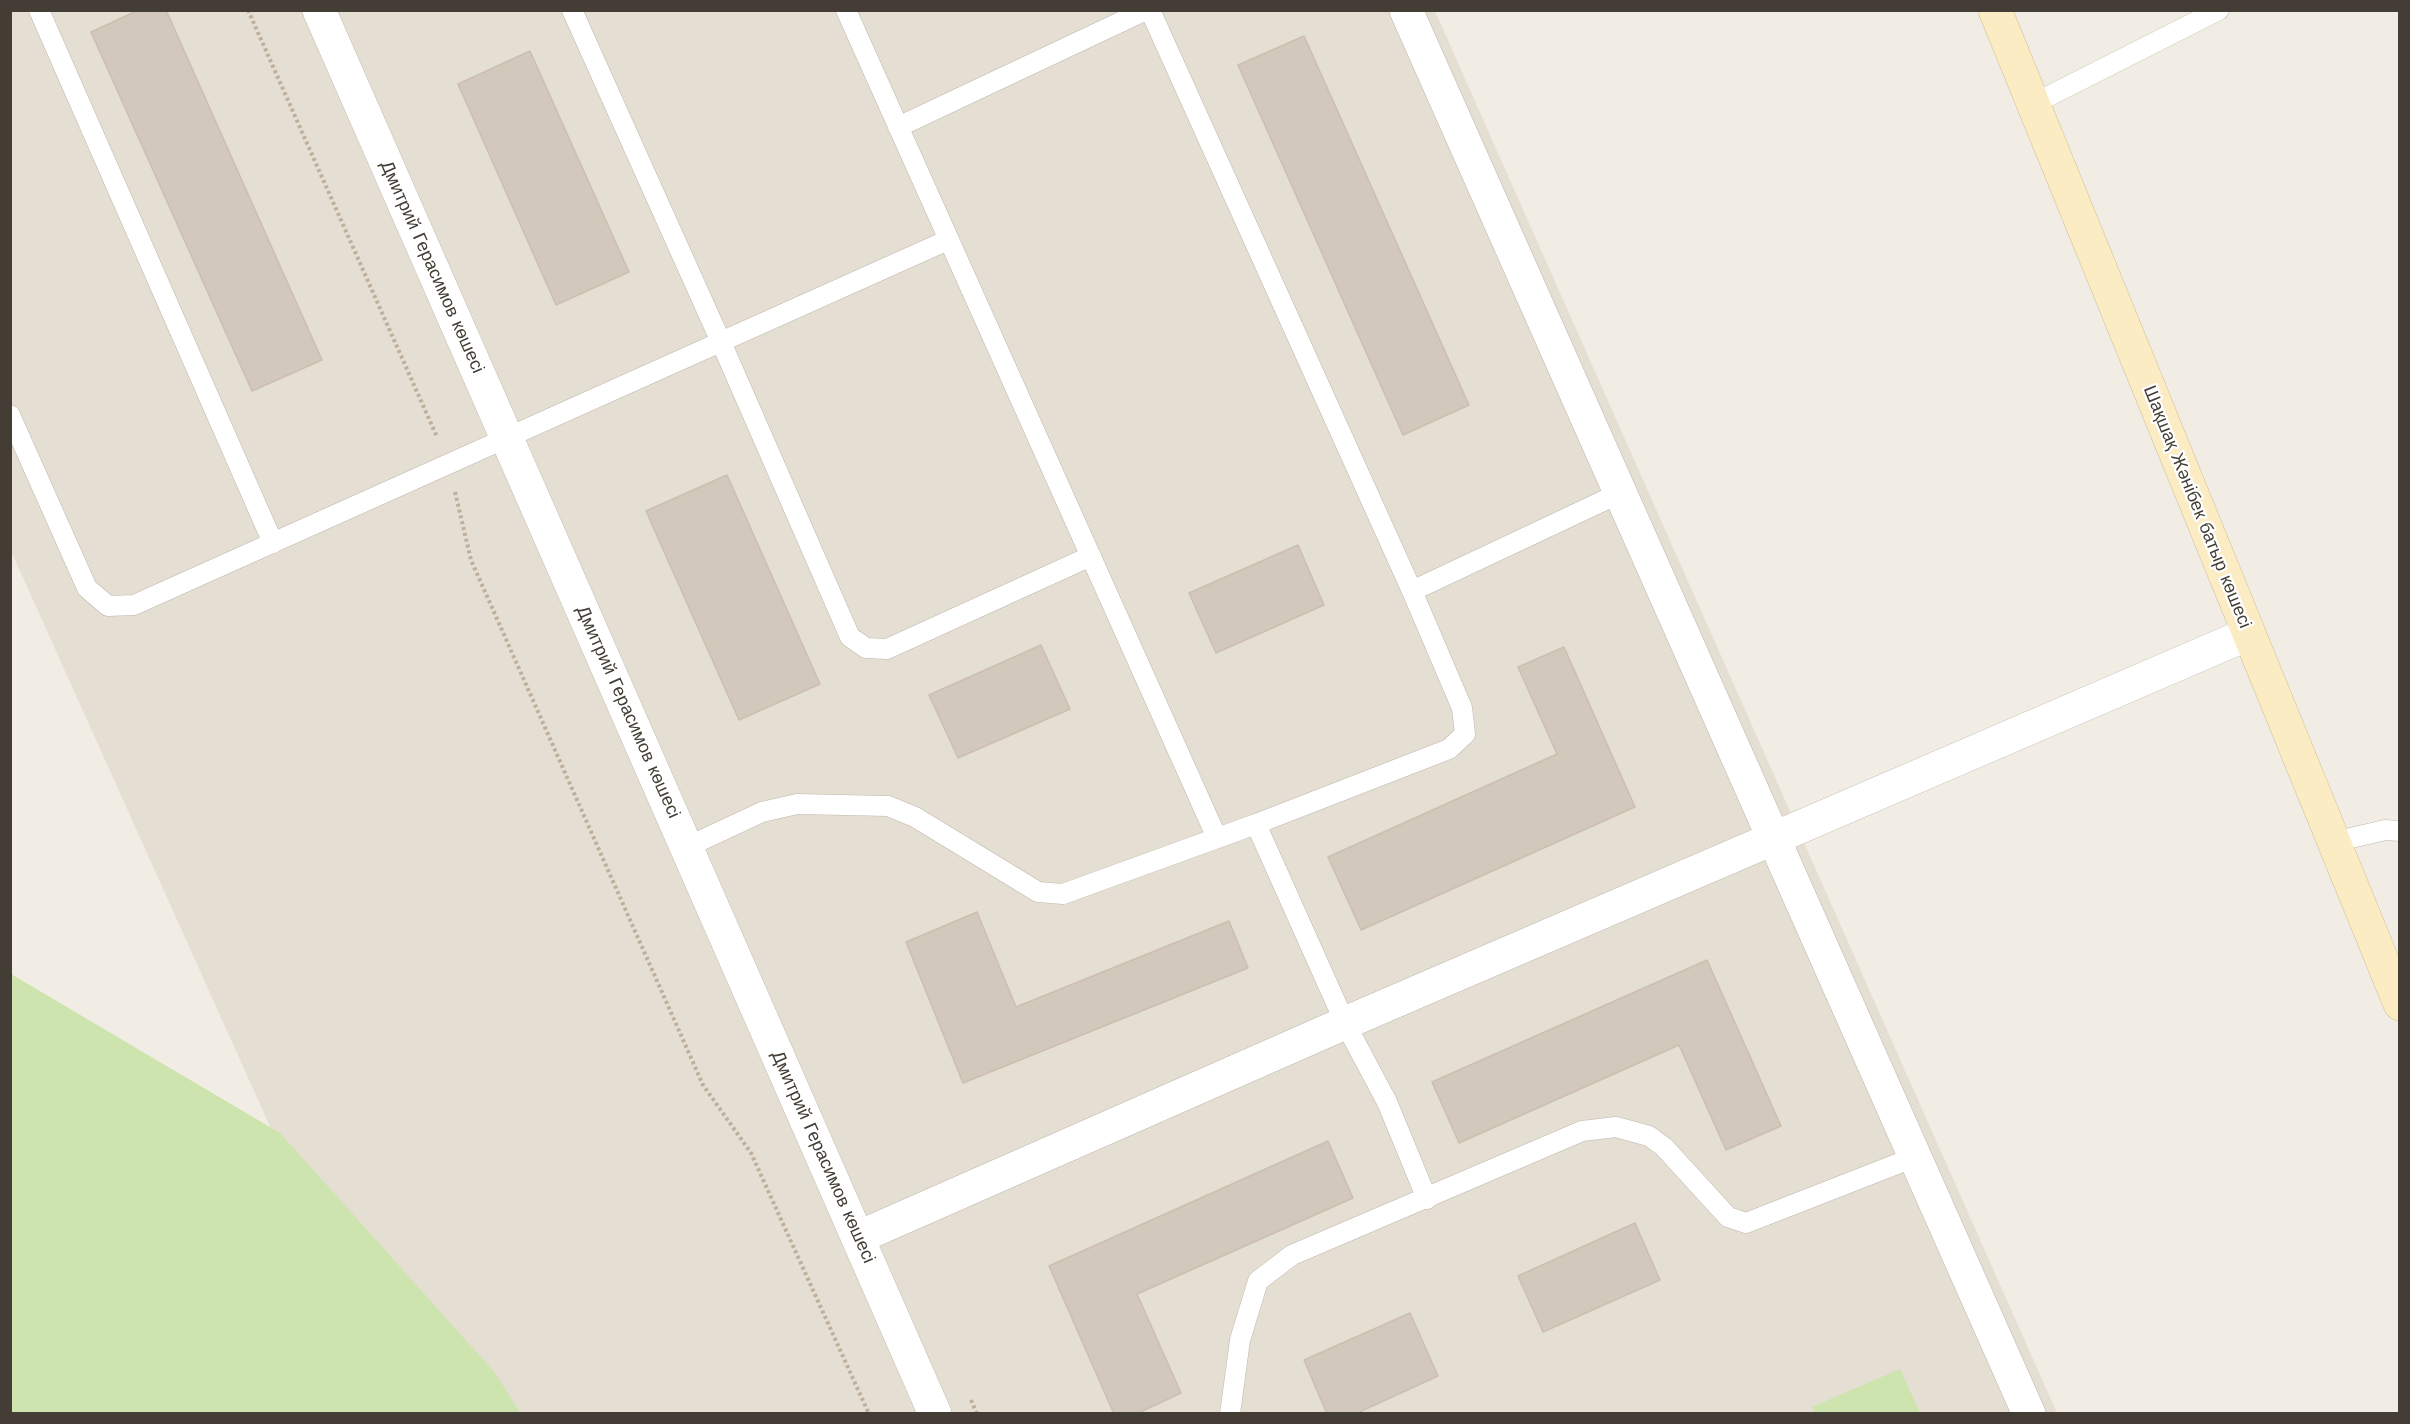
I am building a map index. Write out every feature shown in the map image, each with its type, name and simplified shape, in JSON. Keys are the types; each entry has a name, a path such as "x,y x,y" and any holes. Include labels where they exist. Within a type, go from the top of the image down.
{"main road":[{"name":"Шақшақ Жәнібек батыр көшесі","path":"1995,10 2400,1004"}],"street":[{"name":"Дмитрий Герасимов көшесі","path":"319,10 935,1413"},
{"path":"1406,10 2029,1413"},
{"path":"859,1237 1346,1023 2248,634"}],"lane":[{"path":"39,10 273,543"},
{"path":"572,10 850,637 866,648 887,649 1090,556"},
{"path":"846,10 1216,838"},
{"path":"687,847 762,812 797,804 888,806 915,817 1038,892 1063,894 1256,824 1449,749 1466,735 1462,708 1412,591 1148,10 898,127"},
{"path":"2033,104 2219,10"},
{"path":"10,415 87,588 108,606 134,605 948,240"},
{"path":"1412,591 1620,493"},
{"path":"1256,824 1346,1023 1387,1102 1427,1199"},
{"path":"2334,842 2385,830 2400,831"},
{"path":"1230,1413 1240,1340 1258,1281 1292,1255 1582,1131 1616,1127 1649,1136 1664,1147 1728,1217 1746,1223 1915,1157"}],"path":[{"path":"248,10 449,465 471,560 703,1085 751,1153 869,1413"}],"shaded area":[{"path":"10,11 1435,11 2057,1413 399,1413 11,551"}],"green space":[{"path":"11,974 280,1133 496,1374 520,1413 11,1413"},
{"path":"1900,1369 1920,1413 1815,1413 1812,1407"}],"building":[{"path":"139,10 166,10 322,360 252,391 91,32"},
{"path":"1304,36 1469,405 1403,435 1238,65"},
{"path":"530,51 629,272 556,305 458,84"},
{"path":"727,475 820,684 739,720 646,511"},
{"path":"1298,545 1324,605 1216,653 1189,593"},
{"path":"1041,645 1070,709 958,758 929,695"},
{"path":"1564,647 1635,807 1361,930 1328,857 1557,754 1518,667"},
{"path":"977,912 1016,1007 1229,921 1248,968 963,1083 906,942"},
{"path":"1707,960 1781,1126 1726,1150 1679,1045 1459,1143 1432,1082"},
{"path":"1328,1141 1353,1198 1137,1294 1181,1393 1136,1414 1114,1414 1049,1266"},
{"path":"1635,1223 1660,1280 1543,1332 1518,1276"},
{"path":"1410,1313 1438,1376 1355,1414 1327,1414 1304,1360"}]}
